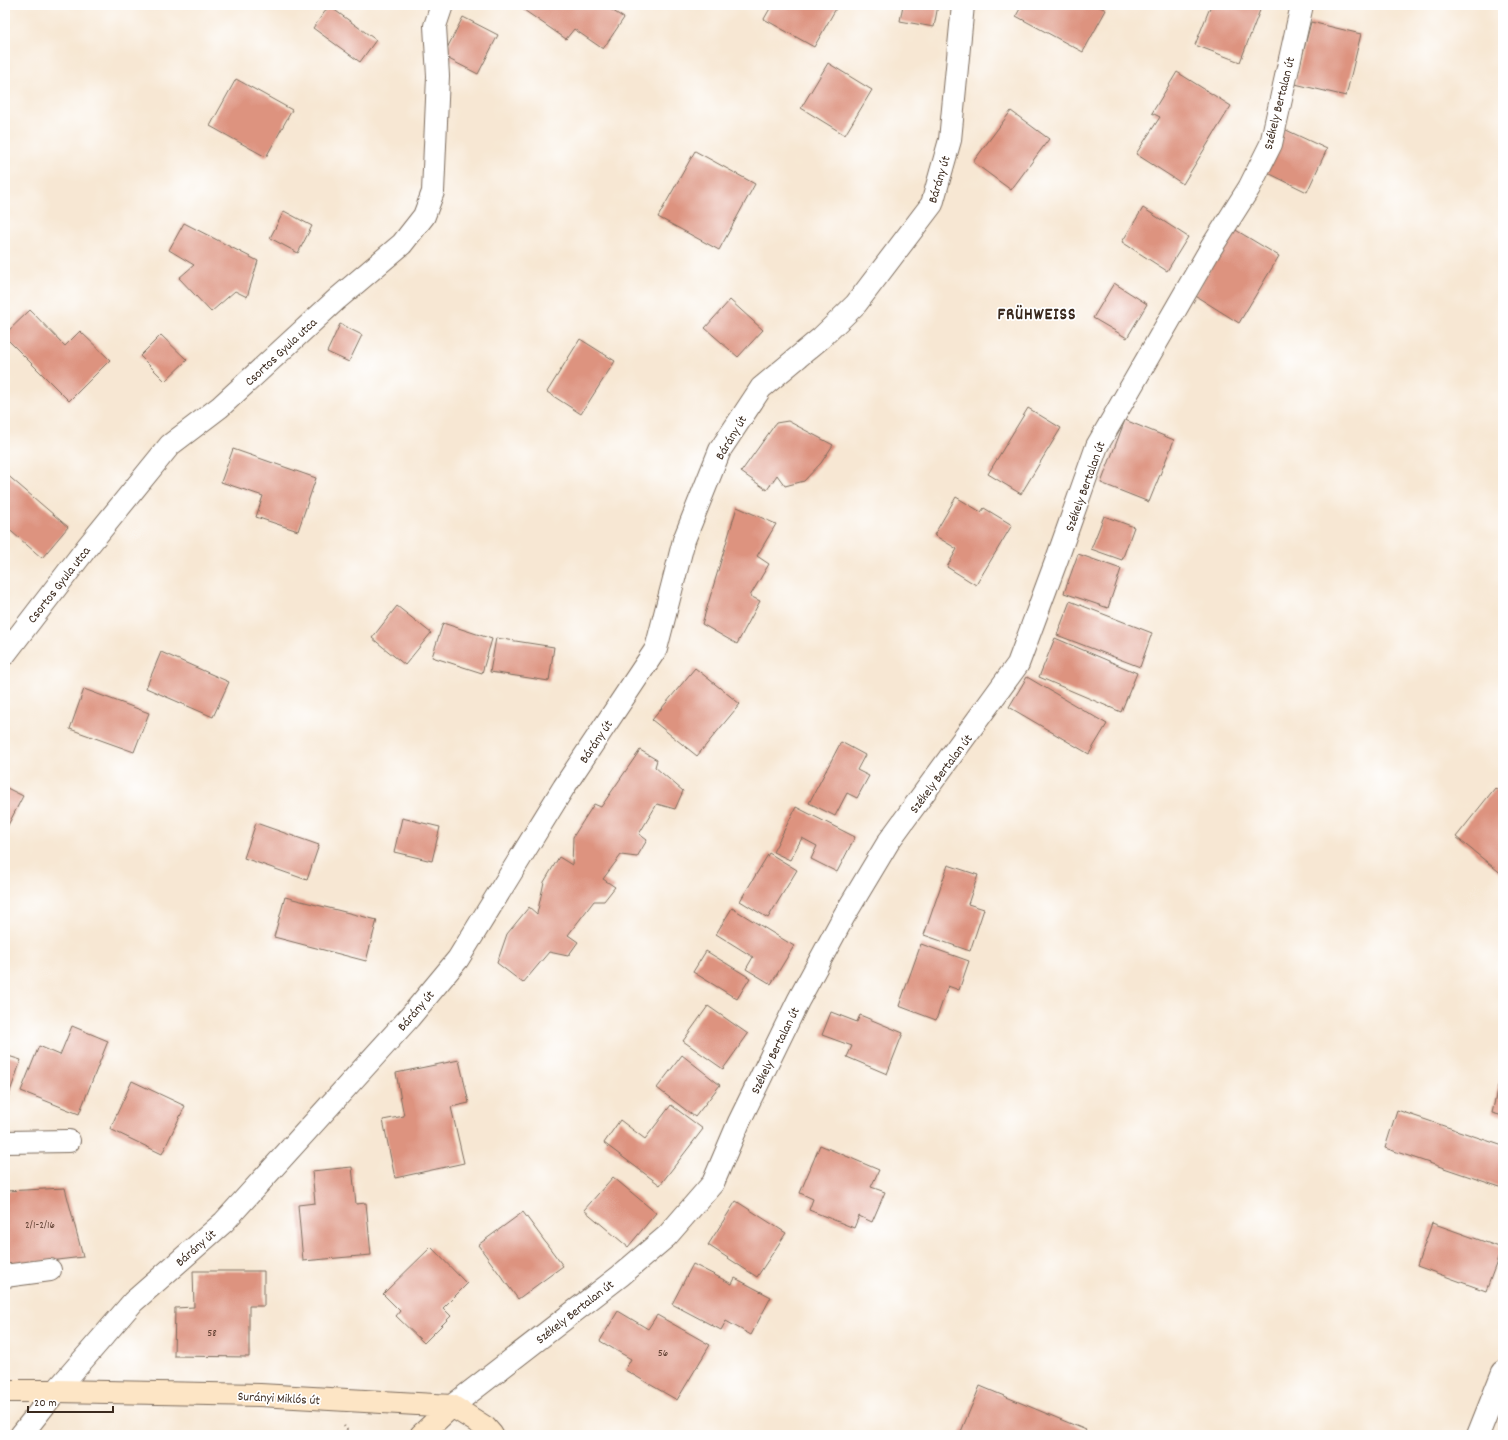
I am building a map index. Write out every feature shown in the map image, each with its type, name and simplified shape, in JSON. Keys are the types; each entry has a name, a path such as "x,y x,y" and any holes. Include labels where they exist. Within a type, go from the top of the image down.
{"street":[{"name":"Csortos Gyula utca","path":"5,654 88,546 170,445 220,407 337,299 402,244 424,216 433,192 438,76 435,26 442,5"},
{"name":"Bárány út","path":"21,1435 56,1390 133,1302 224,1222 409,1018 458,959 564,787 656,650 684,540 720,450 761,388 821,338 856,304 932,204 950,140 963,5"},
{"name":"Székely Bertalan út","path":"421,1435 452,1406 620,1276 667,1236 713,1182 795,1008 844,916 889,840 1018,664 1057,560 1096,446 1211,248 1249,188 1271,144 1302,5"},
{"path":"5,1142 69,1141"},
{"path":"5,1276 50,1270"},
{"path":"1478,1435 1503,1372"},
{"name":"Surányi Miklós út","path":"5,1391 56,1390 260,1395 452,1406 485,1427 492,1435"}],"building":[{"path":"523,5 604,5 624,18 603,49 574,29 566,39 521,8"},
{"path":"772,5 838,5 814,47 764,19"},
{"path":"903,5 938,5 934,27 900,21"},
{"path":"1022,5 1096,5 1106,10 1083,52 1016,16"},
{"path":"1211,5 1262,5 1240,62 1195,45"},
{"path":"329,6 376,40 360,62 313,28"},
{"path":"463,17 498,35 478,74 443,56"},
{"path":"1311,22 1361,34 1346,96 1295,84"},
{"path":"828,63 872,90 845,135 801,108"},
{"path":"1177,72 1231,106 1183,184 1136,154 1160,117 1152,113"},
{"path":"236,79 292,110 266,157 210,126"},
{"path":"1011,111 1049,139 1011,190 973,162"},
{"path":"1284,129 1327,149 1307,192 1264,171"},
{"path":"695,151 755,184 719,250 658,217"},
{"path":"1143,208 1188,237 1167,271 1122,242"},
{"path":"284,211 312,226 298,253 270,238"},
{"path":"184,223 258,261 247,297 235,291 211,312 179,278 194,265 169,250"},
{"path":"1234,229 1279,256 1239,323 1194,295"},
{"path":"1114,283 1147,304 1127,338 1093,318"},
{"path":"730,300 763,330 738,357 705,328"},
{"path":"30,310 65,346 80,331 110,360 69,401 5,337 5,334"},
{"path":"340,324 362,335 349,362 327,352"},
{"path":"161,335 187,360 165,381 140,356"},
{"path":"580,339 615,361 581,414 547,392"},
{"path":"1028,408 1061,428 1021,494 988,474"},
{"path":"1125,420 1174,440 1149,502 1101,483"},
{"path":"788,421 833,445 821,463 804,481 785,486 777,475 767,490 741,472 776,423"},
{"path":"233,449 316,478 298,531 256,517 263,496 221,482"},
{"path":"5,473 68,527 42,558 5,526"},
{"path":"956,497 981,512 984,508 1012,525 976,585 947,567 957,549 934,535"},
{"path":"737,507 776,524 757,556 769,564 750,596 760,601 737,644 702,624"},
{"path":"1104,516 1134,527 1122,560 1091,549"},
{"path":"1078,554 1121,569 1108,608 1064,593"},
{"path":"1070,601 1152,633 1140,667 1057,635"},
{"path":"397,606 431,633 405,665 372,638"},
{"path":"443,623 492,639 482,673 432,657"},
{"path":"496,638 554,647 549,681 490,672"},
{"path":"1055,638 1137,673 1121,712 1039,677"},
{"path":"161,652 229,682 213,717 146,688"},
{"path":"695,668 740,704 697,756 652,720"},
{"path":"1027,677 1107,724 1089,754 1009,707"},
{"path":"84,689 149,713 134,752 70,729"},
{"path":"841,742 865,755 857,770 869,776 857,798 847,793 835,816 809,803"},
{"path":"640,750 657,760 655,767 683,791 675,809 657,804 639,834 647,840 637,857 621,855 603,879 615,887 604,901 594,901 568,935 578,942 568,956 549,952 523,983 497,963 507,934 529,907 537,914 544,882 559,857 572,865 573,837 594,804 601,807"},
{"path":"5,787 23,796 5,831"},
{"path":"1495,788 1503,795 1503,875 1456,837"},
{"path":"796,807 855,837 837,872 811,859 817,846 802,838 790,860 773,852"},
{"path":"402,818 440,827 432,861 394,852"},
{"path":"256,823 319,845 307,880 244,858"},
{"path":"769,853 797,870 768,918 740,901"},
{"path":"948,865 978,875 968,904 984,909 970,951 924,935"},
{"path":"285,897 377,920 366,961 274,937"},
{"path":"732,908 794,946 771,984 746,969 753,957 716,934"},
{"path":"921,944 969,961 959,990 948,986 936,1020 899,1006"},
{"path":"706,951 750,978 737,999 693,972"},
{"path":"708,1006 748,1034 723,1069 683,1041"},
{"path":"831,1012 857,1022 860,1015 903,1033 887,1074 847,1057 852,1046 822,1035"},
{"path":"72,1026 108,1041 79,1114 21,1091 39,1046 60,1055"},
{"path":"5,1055 21,1060 5,1106"},
{"path":"682,1055 720,1085 695,1117 657,1088"},
{"path":"459,1060 469,1103 451,1107 464,1163 395,1178 383,1120 404,1116 396,1073"},
{"path":"1501,1074 1503,1074 1503,1116 1492,1113"},
{"path":"132,1081 185,1106 162,1154 110,1129"},
{"path":"671,1105 703,1129 660,1185 604,1143 620,1120 645,1139"},
{"path":"1397,1110 1503,1146 1503,1188 1385,1148"},
{"path":"820,1145 879,1170 871,1187 885,1192 872,1222 859,1216 854,1228 809,1210 813,1199 800,1193"},
{"path":"352,1167 356,1204 366,1203 371,1255 303,1261 298,1205 315,1203 312,1171"},
{"path":"613,1177 656,1213 628,1247 584,1210"},
{"path":"65,1188 83,1257 5,1266 5,1191"},
{"path":"736,1201 786,1233 757,1277 708,1245"},
{"path":"523,1212 563,1266 518,1299 478,1245"},
{"path":"1432,1223 1502,1248 1486,1291 1417,1266"},
{"path":"431,1247 467,1284 443,1308 451,1316 424,1343 396,1316 400,1311 383,1294"},
{"path":"693,1264 732,1284 735,1278 771,1297 751,1335 726,1321 721,1330 672,1304"},
{"path":"193,1271 264,1271 264,1306 249,1306 249,1357 174,1356 175,1308 194,1307"},
{"path":"618,1311 648,1329 657,1315 710,1345 677,1400 625,1370 631,1359 600,1341"},
{"path":"980,1386 1086,1430 1083,1435 960,1434"}],"district":[{"name":"FRÜHWEISS","path":"1037,313"}]}
